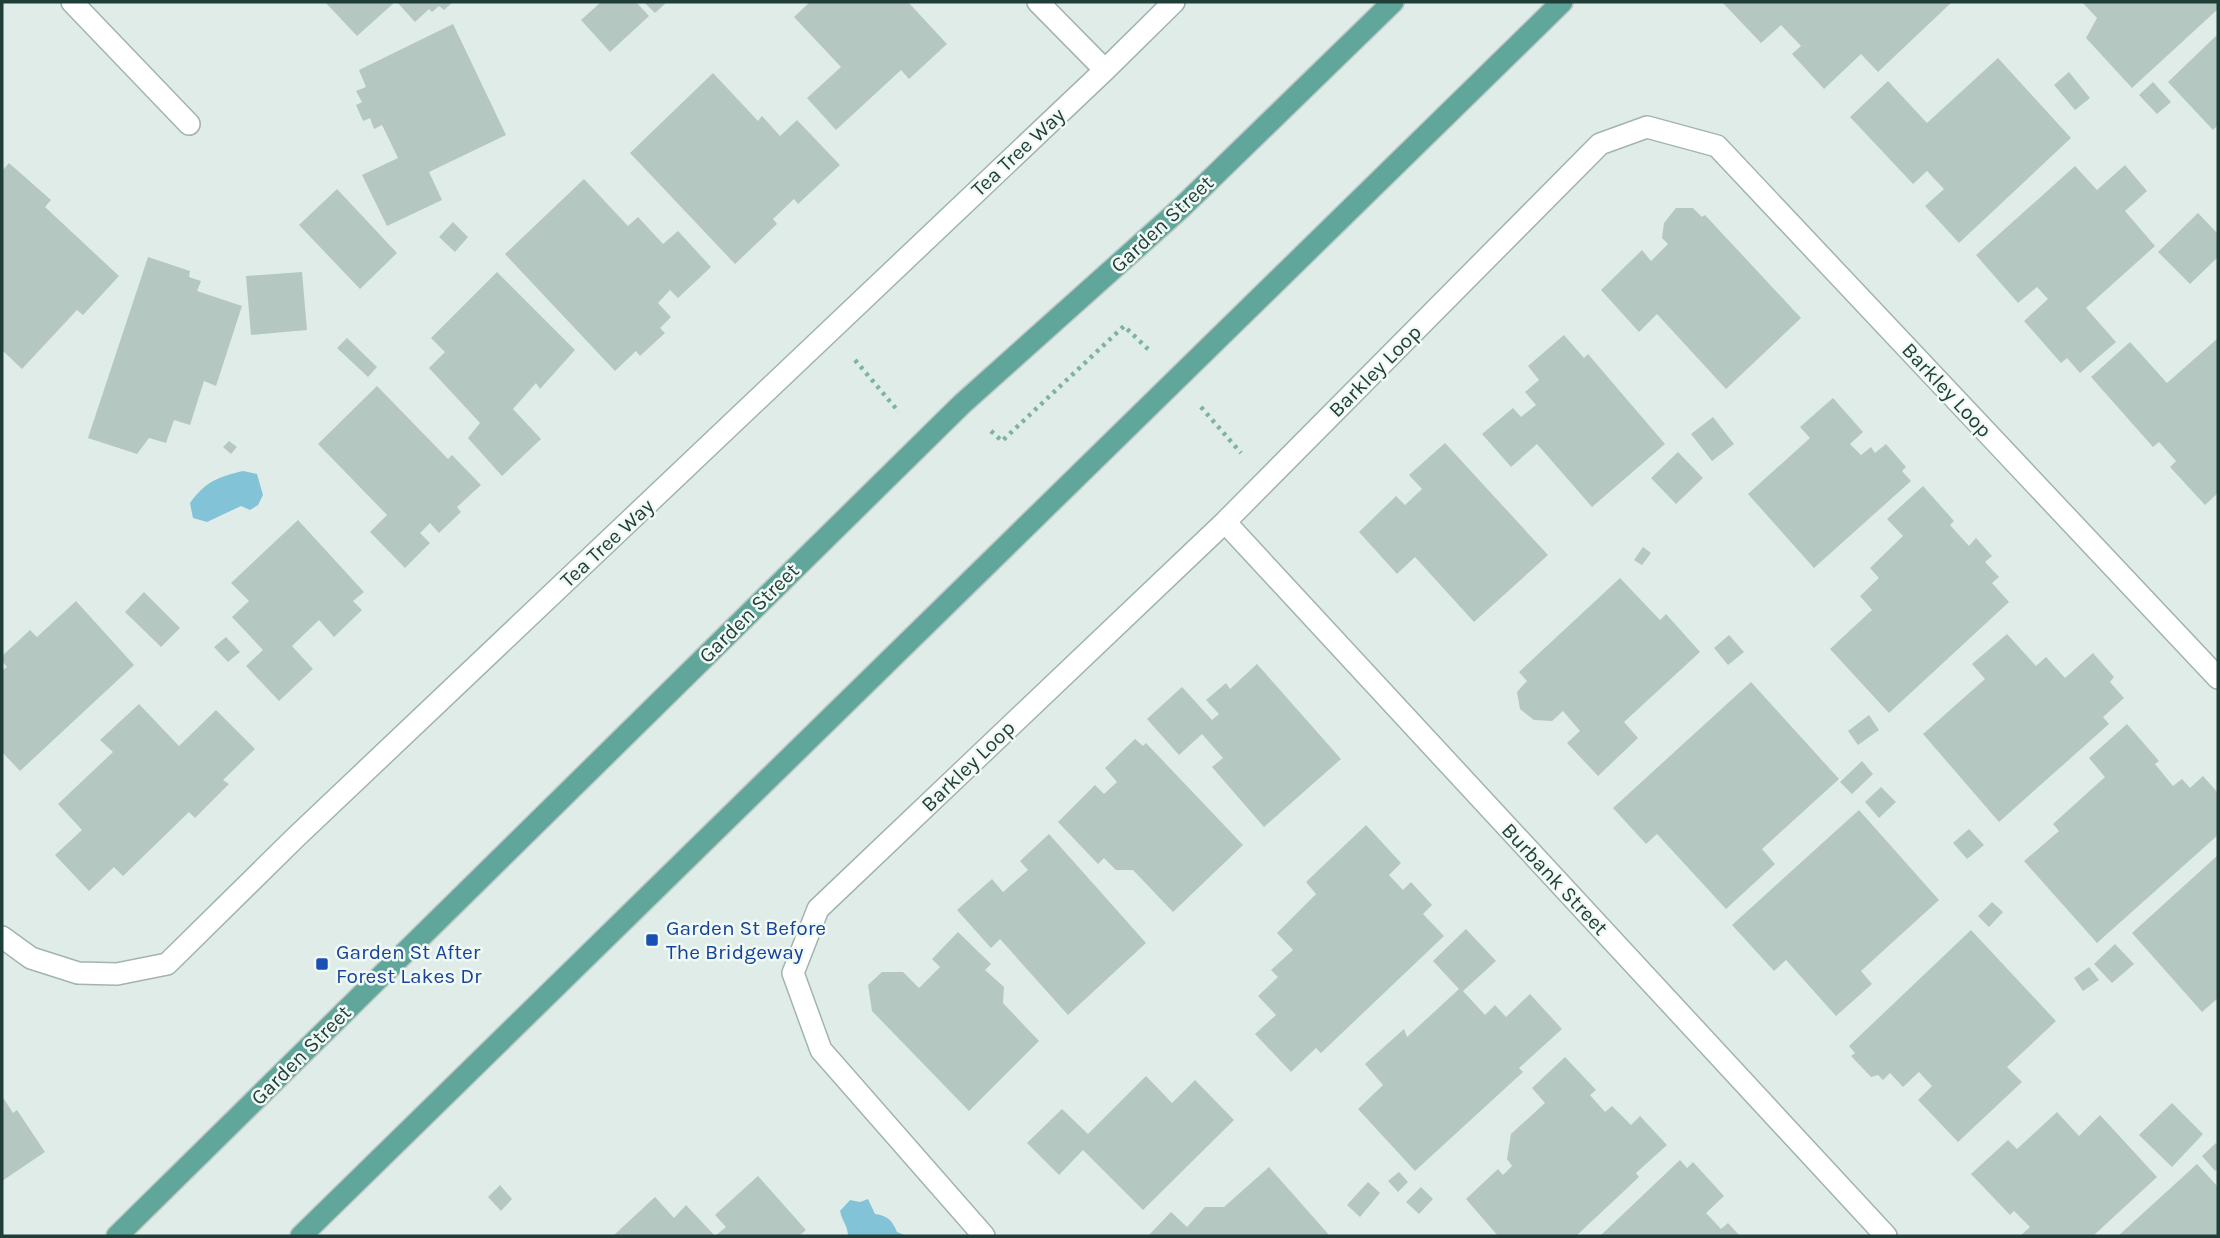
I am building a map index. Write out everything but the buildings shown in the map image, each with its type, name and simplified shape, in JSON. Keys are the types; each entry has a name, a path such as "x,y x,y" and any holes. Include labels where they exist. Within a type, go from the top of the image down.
{"main road":[{"name":"Garden Street","path":"117,1236 962,404 1181,208 1393,2"},
{"path":"301,1236 1562,2"}],"street":[{"path":"72,2 190,124"},
{"path":"1038,2 1105,70"},
{"name":"Tea Tree Way","path":"2,936 31,958 78,972 117,974 167,964 316,818 1174,2"},
{"name":"Barkley Loop","path":"984,1236 821,1050 793,973 818,909 1225,523 1600,144 1647,127 1717,146 2218,678"},
{"name":"Burbank Street","path":"1225,523 1885,1236"}],"path":[{"path":"1002,441 1124,326"},
{"path":"831,330 901,415"},
{"path":"1177,378 1251,465 1260,487"}],"water":[{"path":"243,471 257,474 263,495 258,505 250,510 241,506 207,522 193,518 190,503 207,485 219,478"},
{"path":"868,1199 875,1214 886,1217 897,1232 907,1236 848,1236 840,1211 850,1200 860,1202"}],"place":[{"name":"Garden St Before The Bridgeway","path":"652,940"},
{"name":"Garden St After Forest Lakes Dr","path":"322,964"}]}
